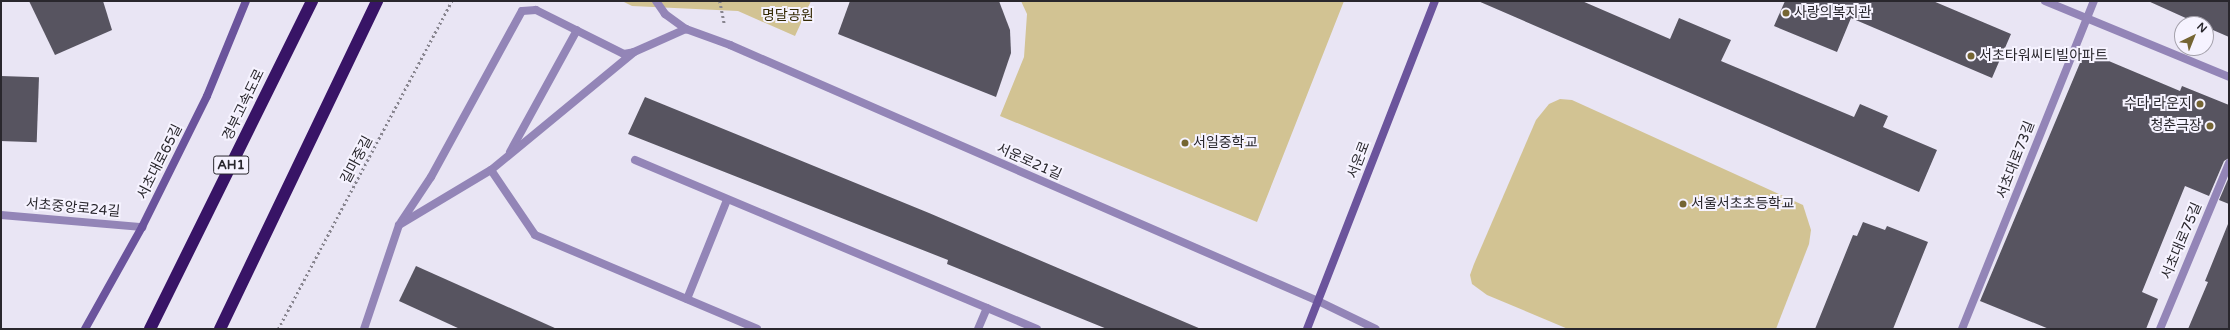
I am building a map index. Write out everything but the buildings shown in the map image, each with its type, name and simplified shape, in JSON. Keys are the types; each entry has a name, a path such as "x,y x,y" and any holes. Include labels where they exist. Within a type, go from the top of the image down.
{"highway":[{"name":"경부고속도로","path":"150,329 312,1"},
{"path":"220,329 377,1"}],"street":[{"name":"서초대로65길","path":"86,329 142,227 207,96 246,1"},
{"name":"서운로21길","path":"656,1 665,14 686,29 730,46 1318,301 1376,329"},
{"name":"서운로","path":"1307,329 1435,1"},
{"path":"2045,1 2229,76"},
{"name":"서초대로73길","path":"1962,329 2094,1"},
{"path":"364,329 399,225 431,177 519,14 526,9 536,10 624,54 634,52 686,29"},
{"path":"508,156 577,30"},
{"path":"399,225 492,170 634,52"},
{"path":"635,160 727,200 1037,329"},
{"name":"서초대로75길","path":"2160,329 2229,163"},
{"path":"492,170 536,235 757,329"},
{"path":"687,299 727,200"},
{"name":"서초중앙로24길","path":"1,215 142,227"},
{"path":"978,329 987,308"}],"path":[{"name":"길마중길","path":"278,329 452,1"}],"green space":[{"name":"명달공원","path":"622,1 811,1 795,36 738,11 632,6"},
{"name":"서일중학교","path":"1021,1 1344,1 1257,222 1000,116 1024,57 1027,14"},
{"path":"1560,99 1572,100 1803,205 1811,230 1809,244 1776,329 1568,329 1487,295 1472,284 1470,275 1474,264 1536,120 1549,104"}],"place":[{"name":"사랑의복지관","path":"1786,13"},
{"name":"서초타워씨티빌아파트","path":"1971,56"},
{"name":"수다 라운지","path":"2200,104"},
{"name":"청춘극장","path":"2210,126"},
{"name":"서일중학교","path":"1185,143"},
{"name":"서울서초초등학교","path":"1683,204"}]}
